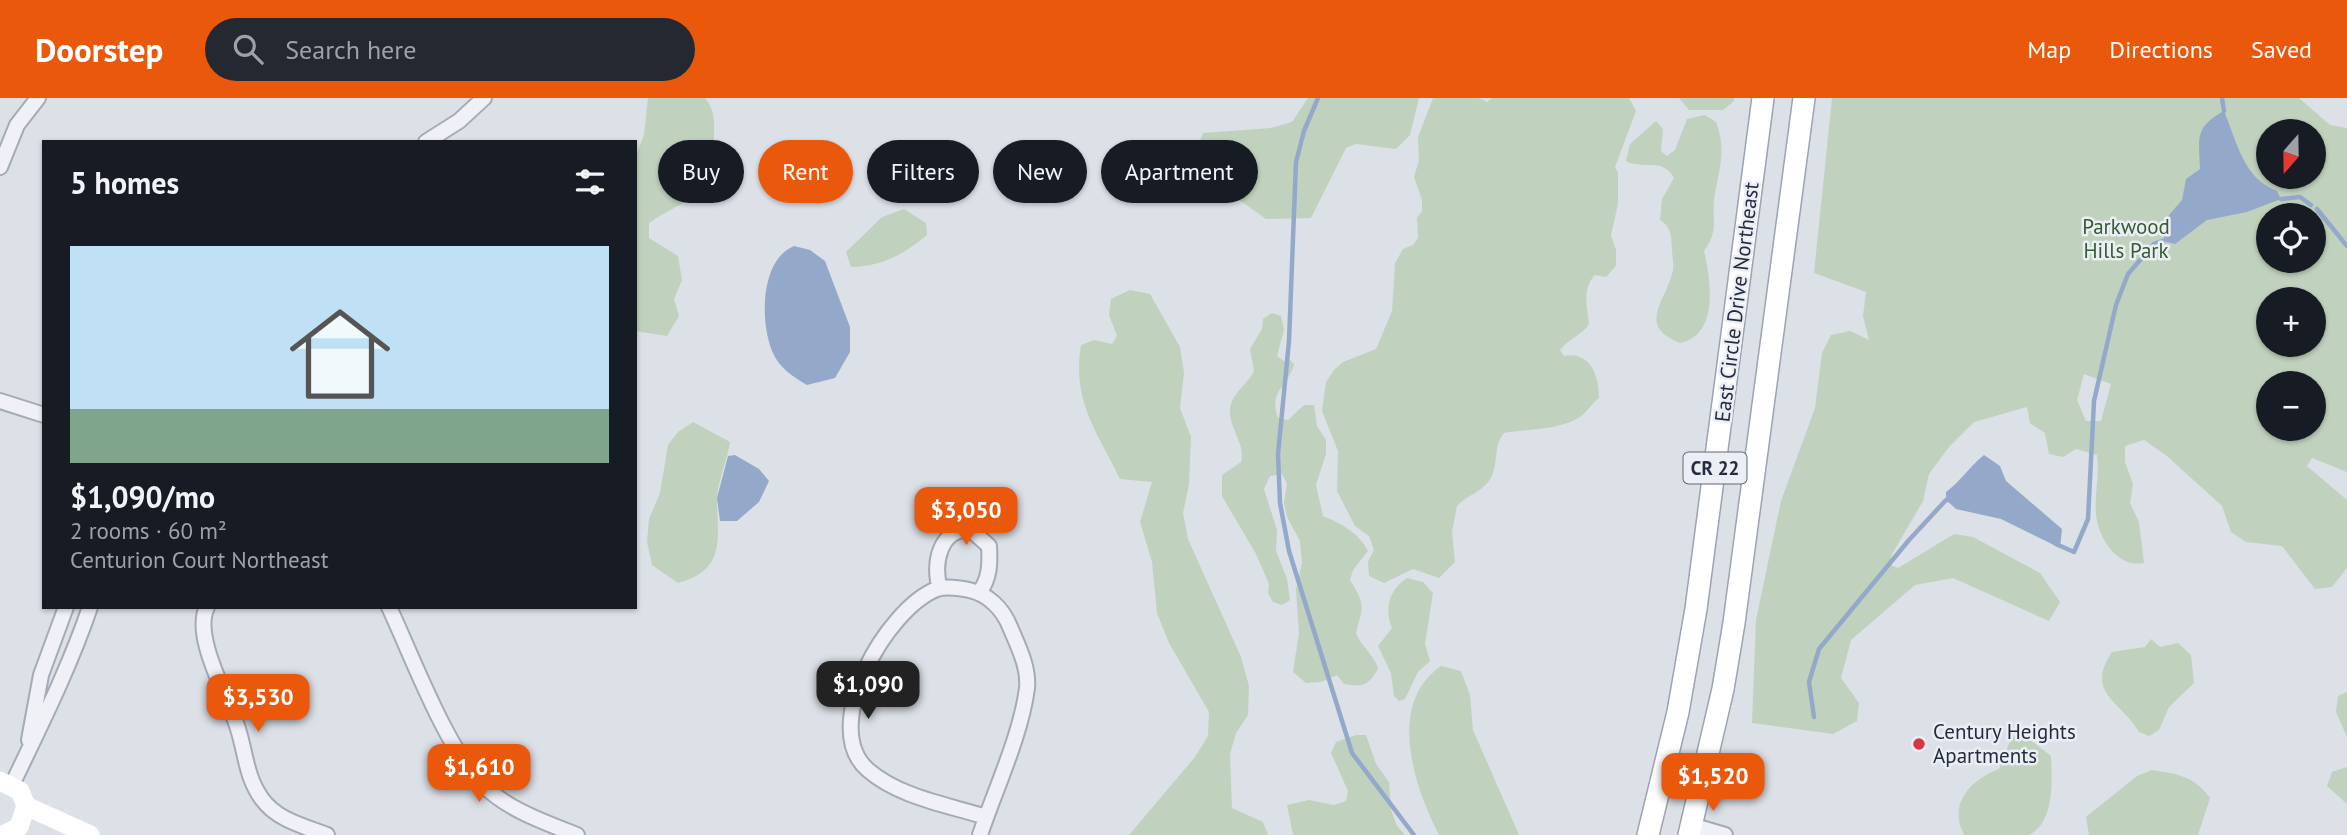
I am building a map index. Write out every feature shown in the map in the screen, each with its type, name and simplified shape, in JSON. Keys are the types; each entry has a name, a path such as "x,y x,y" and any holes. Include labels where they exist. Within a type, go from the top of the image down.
{"main road":[{"name":"East Circle Drive Northeast","path":"1648,835 1678,712 1696,609 1763,98"},
{"name":"East Circle Drive Northeast","path":"1690,830 1723,689 1734,623 1804,98"},
{"path":"5,835 19,827 26,806 20,791 6,783"},
{"path":"26,806 90,835"}],"street":[{"path":"0,167 18,125 38,98"},
{"path":"429,140 459,121 484,98"},
{"path":"0,401 42,414"},
{"path":"940,588 936,577 937,559 944,543 954,533 971,530 989,546 990,568 986,584 979,593"},
{"path":"980,835 1022,711 1027,685 1024,661 1006,618 995,603 979,593 961,588 940,588 922,597 901,615 880,640 864,674 849,726 853,747 866,769 882,780 908,793 986,817"},
{"path":"29,745 37,688 65,609"},
{"path":"6,783 62,683 89,609"},
{"path":"206,609 203,620 205,638 256,790 268,805 284,818 327,835"},
{"path":"391,609 447,729 476,777 515,808 577,835"},
{"path":"1690,830 1725,835"}],"green space":[{"path":"648,98 705,98 713,113 714,140 658,140 658,203 684,203 649,223 649,238 678,256 682,280 674,299 679,316 667,336 637,331 637,153 644,135"},
{"path":"1308,98 1419,98 1410,135 1396,149 1356,144 1346,148 1311,218 1266,219 1244,203 1258,203 1258,140 1200,140 1203,133 1271,128 1292,122"},
{"path":"1433,98 1479,98 1487,102 1492,98 1629,98 1636,111 1615,167 1618,173 1618,204 1611,235 1616,250 1616,266 1606,277 1595,275 1591,280 1586,298 1589,324 1560,350 1564,356 1573,355 1587,361 1595,373 1599,398 1572,421 1553,427 1504,433 1498,444 1489,481 1457,506 1452,532 1455,562 1439,578 1413,569 1384,583 1369,576 1368,562 1374,550 1369,536 1355,526 1337,491 1338,451 1322,411 1326,382 1334,370 1343,362 1376,349 1392,311 1395,263 1403,249 1413,245 1418,238 1417,218 1422,211 1422,200 1414,177 1419,160 1418,137"},
{"path":"1679,98 1734,98 1734,101 1723,110 1689,110"},
{"name":"Parkwood Hills Park","path":"1832,98 2299,98 2323,119 2256,119 2256,189 2326,189 2326,122 2330,125 2347,128 2347,472 2312,458 2307,466 2347,500 2347,568 2332,587 2315,589 2282,546 2246,542 2231,532 2222,506 2167,456 2144,440 2125,446 2125,462 2133,484 2130,503 2139,522 2144,563 2126,561 2111,550 2098,524 2097,455 2076,449 2063,457 2049,454 2045,433 2030,423 2027,407 1974,422 1949,447 1929,474 1923,501 1891,556 1891,565 1898,568 1954,534 1973,537 2040,573 2060,602 2049,621 1953,578 1915,585 1851,640 1841,678 1859,703 1857,721 1833,734 1752,723 1756,620 1781,501 1815,408 1822,353 1831,335 1850,331 1869,340 1863,316 1866,292 1814,273","holes":["2084,374 2111,384 2101,421 2086,421 2077,400"]},
{"path":"1705,115 1716,122 1721,149 1714,202 1714,229 1704,251 1709,277 1709,305 1707,318 1701,329 1693,338 1680,343 1667,336 1656,320 1673,270 1670,233 1660,220 1662,199 1674,178 1664,167 1626,161 1630,144 1656,121 1663,129 1661,151 1667,156 1675,150 1687,119"},
{"path":"904,209 926,223 927,235 892,258 872,265 851,267 846,252 882,217"},
{"path":"1130,290 1150,294 1180,347 1184,373 1180,408 1191,437 1189,484 1183,513 1188,539 1241,657 1249,686 1248,715 1236,733 1230,754 1232,808 1263,822 1268,835 1129,835 1195,757 1208,736 1209,712 1169,643 1157,613 1152,562 1140,522 1152,482 1120,479 1088,415 1080,383 1081,345 1094,340 1112,344 1117,336 1109,315 1111,299"},
{"path":"1272,313 1281,316 1284,330 1277,356 1294,364 1277,394 1278,418 1288,420 1304,405 1314,405 1317,426 1326,440 1326,454 1316,485 1323,516 1349,529 1368,551 1353,570 1350,580 1362,606 1356,633 1378,669 1368,682 1360,685 1344,684 1337,675 1321,682 1306,683 1293,672 1299,633 1296,589 1302,563 1300,541 1287,517 1284,503 1287,484 1282,474 1270,476 1264,489 1277,530 1276,551 1287,579 1290,600 1282,605 1273,602 1268,593 1269,584 1256,554 1222,496 1222,475 1241,462 1242,455 1230,415 1231,403 1254,371 1250,349 1262,329 1263,319"},
{"path":"693,422 730,442 717,494 716,552 704,570 678,583 652,565 647,542 649,519 660,493 668,445 678,432"},
{"path":"1407,578 1423,582 1433,593 1425,644 1430,661 1418,672 1405,699 1399,701 1394,696 1391,673 1378,646 1392,628 1388,607 1392,594"},
{"path":"2151,639 2160,647 2178,643 2191,655 2194,683 2169,707 2159,730 2149,736 2139,732 2109,696 2102,678 2104,666 2112,652 2145,647"},
{"path":"1441,666 1461,671 1470,695 1473,730 1519,835 1439,835 1414,770 1410,723 1414,702 1424,682"},
{"path":"2347,692 2347,737 2336,712 2338,696"},
{"path":"1356,735 1366,735 1376,764 1389,782 1391,810 1397,826 1405,835 1293,835 1287,805 1309,800 1334,805 1346,801 1348,791 1331,753 1336,742"},
{"path":"2016,735 2033,742 2051,756 2050,800 2044,821 2029,835 1964,835 1960,824 1960,803 1979,780 1999,769 2010,741"},
{"path":"2347,767 2347,804 2327,786 2332,772"},
{"path":"2152,770 2185,777 2198,785 2210,798 2198,835 2089,835 2086,817 2137,776"}],"water":[{"path":"2224,111 2243,158 2256,177 2256,189 2273,189 2281,199 2271,203 2256,203 2256,209 2247,212 2207,220 2175,244 2163,241 2169,215 2182,200 2186,179 2200,169 2200,134 2207,122"},
{"path":"794,246 810,250 825,261 850,327 850,352 835,378 807,385 791,375 778,362 772,351 766,324 769,277 783,253"},
{"path":"735,455 759,469 769,481 759,502 737,521 720,521 717,498 728,456"},
{"path":"1984,455 2000,466 2006,481 2062,529 2060,548 2001,519 1956,509 1946,500 1946,492"}],"waterway":[{"path":"1318,98 1304,131 1296,162 1289,341 1278,454 1280,503 1289,551 1352,753 1414,835"},
{"path":"2222,98 2224,111"},
{"path":"2281,199 2300,197 2308,203"},
{"path":"2326,220 2347,246"},
{"path":"2056,544 2074,552 2088,519 2094,401 2116,305 2128,274 2154,244 2163,241"},
{"path":"1814,717 1809,682 1819,649 1909,540 1946,500 1952,500"}],"place":[{"name":"Century Heights Apartments","path":"1919,744"}]}
